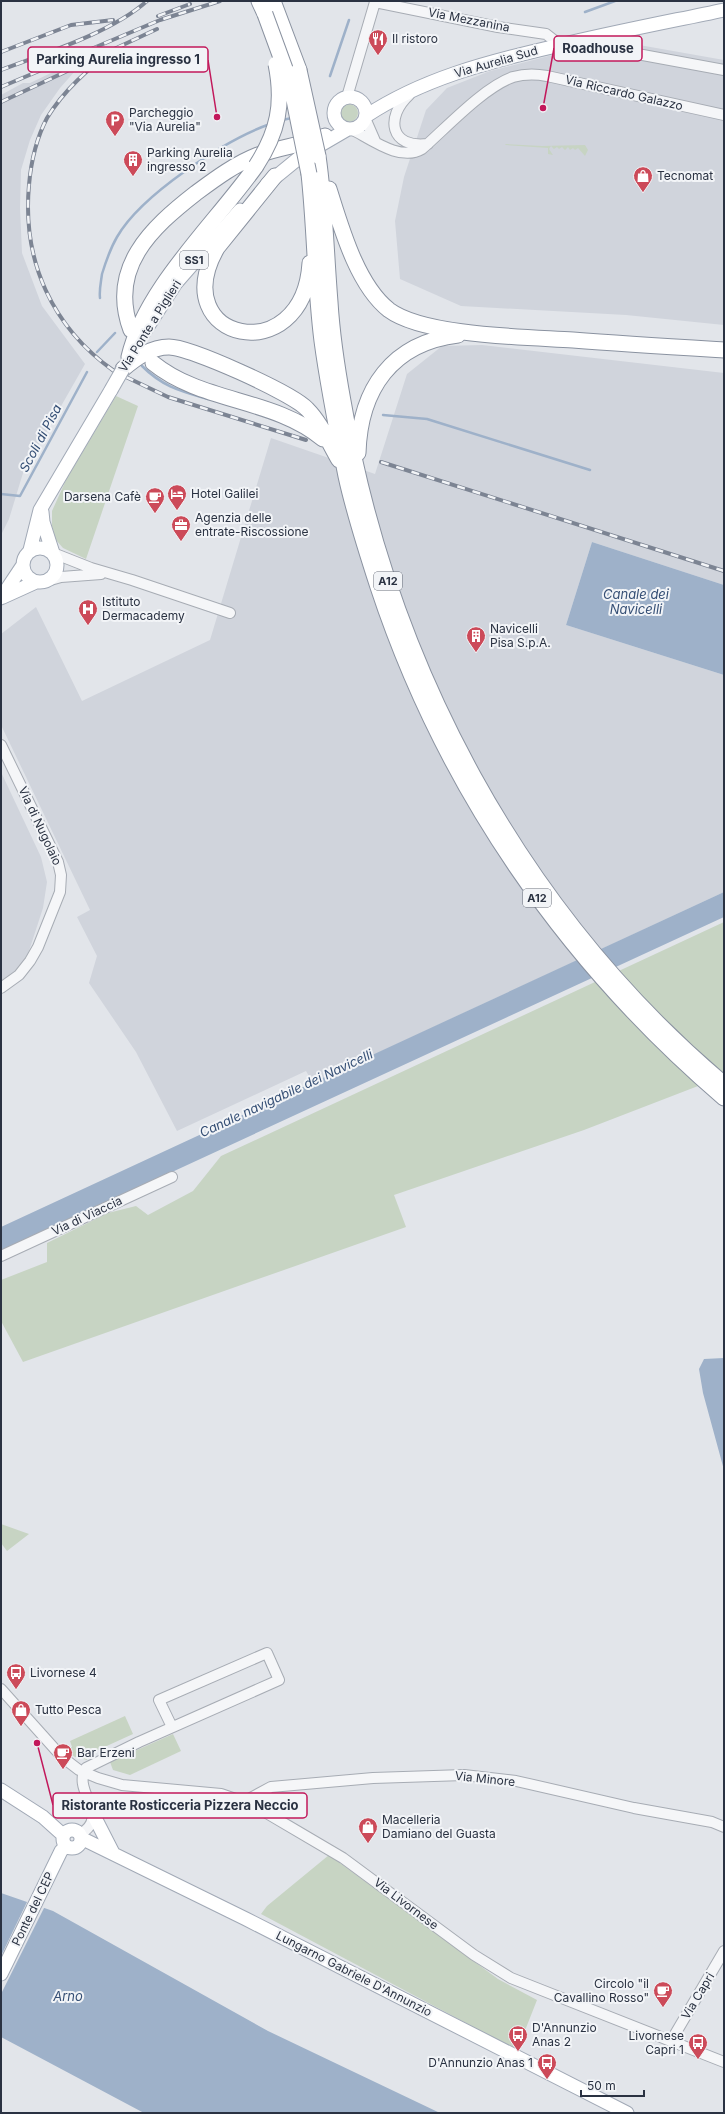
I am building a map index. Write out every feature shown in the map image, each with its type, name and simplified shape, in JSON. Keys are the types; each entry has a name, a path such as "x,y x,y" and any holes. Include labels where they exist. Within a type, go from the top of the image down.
{"highway":[{"path":"273,1 299,70 321,145 337,215 355,260 374,294 388,309 398,316 419,324 474,333 724,350"},
{"path":"262,8 286,70 298,112 309,174 318,270"},
{"path":"126,363 133,339 154,300 256,166 274,129 280,102 278,78 262,8"},
{"path":"275,176 217,248 210,260 205,282 205,294 209,308 221,322 235,330 252,334 268,330 286,318 294,310 318,270 324,198 321,145"},
{"path":"131,330 125,306 127,276 140,246 161,222 204,187 248,159 271,150 321,145"},
{"name":"A12","path":"318,270 322,342 370,564 396,638 436,730 488,824 537,898 591,966 668,1048 724,1098"},
{"path":"352,477 362,418 372,392 380,378 395,361 416,346 440,337 474,333"},
{"path":"126,363 155,349 168,347 184,350 290,396 306,408 313,416 330,445 352,477"},
{"path":"153,362 182,381 290,417 310,428 330,445"},
{"name":"A12","path":"352,477 412,649 461,754 491,808 542,886 606,968 663,1028 724,1084"}],"main road":[{"name":"Via Aurelia Sud","path":"389,101 422,86 481,64 580,39 724,10"},
{"name":"SS1","path":"335,120 333,113 335,105 338,101 347,97 355,98 362,102 389,101"},
{"name":"SS1","path":"349,129 359,126 365,117 389,101"},
{"path":"362,102 365,117"},
{"name":"Via Ponte a Piglieri","path":"321,145 335,120"},
{"path":"335,120 340,126 349,129"},
{"name":"Via Ponte a Piglieri","path":"30,550 38,515 45,501 164,300 193,261 232,218 275,176 300,156 349,129"},
{"name":"Via Ponte a Piglieri","path":"45,501 42,510 42,522 53,553"},
{"path":"30,550 42,547 53,553"},
{"name":"SS1","path":"1,598 23,565 24,557 30,550"},
{"name":"SS1","path":"1,598 16,590 53,576 57,569 57,560 53,553"},
{"path":"23,565 25,573 41,581"},
{"path":"1,1790 43,1816 71,1848 77,1846 80,1836"},
{"path":"91,1810 113,1853"},
{"name":"Lungarno Gabriele D'Annunzio","path":"80,1836 627,2113"},
{"name":"Ponte del CEP","path":"1,1974 65,1840"}],"street":[{"name":"Via Mezzanina","path":"347,97 375,2 546,34 560,45"},
{"path":"580,39 594,46 724,70"},
{"name":"Via Riccardo Galazzo","path":"349,129 392,150 406,154 418,151 488,91 508,79 525,75 547,76 724,115"},
{"path":"422,86 401,104 395,114 393,123 398,136 406,143 418,145 428,144"},
{"path":"365,117 375,141"},
{"path":"53,553 64,559 111,575 132,580 230,613"},
{"path":"41,581 92,574 111,575"},
{"name":"Via di Nugolaio","path":"1,745 58,862 62,880 60,892 34,955 18,975 1,988"},
{"name":"Via di Viaccia","path":"1,1256 172,1177"},
{"path":"80,1836 92,1822 91,1810 83,1786 84,1772 88,1766 279,1680 267,1653 159,1700 172,1727"},
{"name":"Via Livornese","path":"1,1689 62,1756 84,1772 122,1785 214,1793 245,1801 285,1822 343,1858 474,1955 511,1978 724,2062"},
{"name":"Via Minore","path":"245,1801 271,1787 373,1778 464,1775 516,1781 634,1808 712,1822 724,1827"},
{"name":"Via Capri","path":"671,2041 724,1951"}],"shaded area":[{"path":"611,40 724,60 724,325 626,315 461,306 400,279 395,221 404,177 426,110 447,88 490,71"},
{"path":"74,62 76,70 60,88 41,115 30,140 21,170 20,208 22,253 42,306 85,364 23,473 9,519 1,535 1,95 23,83 30,83"},
{"path":"482,345 724,373 724,585 592,542 566,625 724,675 724,892 313,1083 306,1071 177,1131 136,1052 89,983 97,956 77,917 90,910 1,725 1,634 36,607 82,701 210,640 271,438 375,474 407,374 442,346"},
{"path":"1,772 41,857 47,882 43,908 28,954 14,973 1,981"}],"green space":[{"path":"349,104 355,107 358,113 355,119 349,122 343,119 340,113 343,107"},
{"path":"505,144 542,146 585,145 588,150 585,156 578,148 575,150 573,148 570,150 568,147 565,150 562,147 559,149 557,147 554,149 551,146 549,149 553,155 548,154 548,148"},
{"path":"116,396 138,406 86,559 63,548 56,540 52,526 52,511 66,480"},
{"path":"724,922 724,1076 584,1130 394,1195 406,1227 23,1362 1,1321 1,1280 47,1262 47,1243 108,1213 136,1206 148,1215 193,1191 221,1156"},
{"path":"1,1524 29,1534 7,1551 1,1543"},
{"path":"125,1716 133,1734 87,1755 87,1760 75,1757 66,1751 72,1747 70,1741"},
{"path":"173,1734 181,1751 130,1775 113,1770 110,1762"},
{"path":"329,1855 498,1979 537,2000 526,2028 515,2049 261,1914 267,1906"}],"water":[{"name":"Canale dei Navicelli","path":"592,542 724,585 724,675 566,625"},
{"path":"724,892 724,917 1,1251 1,1227"},
{"path":"724,1358 724,1470 703,1393 699,1369 704,1359"},
{"name":"Arno","path":"1,1893 53,1911 268,2031 440,2113 144,2113 1,2037"}],"pier":[{"path":"28,1900 45,1906 1,1994 1,1956"}],"waterway":[{"name":"Scoli di Pisa","path":"585,12 615,1"},
{"name":"Scoli di Pisa","path":"330,76 349,20"},
{"name":"Scoli di Pisa","path":"282,120 292,118"},
{"name":"Scoli di Pisa","path":"100,298 102,274 112,246 129,221 145,204 164,187 208,156 230,142 270,124"},
{"name":"Scoli di Pisa","path":"97,352 115,333"},
{"path":"142,366 165,384 181,391 208,399"},
{"name":"Scoli di Pisa","path":"1,494 20,496 87,372"},
{"path":"383,415 427,419 590,470"}],"railway":[{"path":"1,70 97,32 115,23 147,1"},
{"path":"1,87 160,20 220,1"},
{"path":"158,16 190,4"},
{"path":"1,52 71,25 113,20"},
{"path":"1,102 157,29"},
{"path":"114,371 92,353 74,334 58,313 36,266 28,213 31,168 37,142 47,118 61,98 77,80 115,49"},
{"path":"126,377 168,397 306,440"},
{"path":"381,462 724,571"}],"place":[{"name":"Il ristoro","path":"378,56"},
{"name":"Roadhouse","path":"543,108"},
{"name":"Parking Aurelia ingresso 1","path":"217,117"},
{"name":"Parcheggio \"Via Aurelia\"","path":"115,137"},
{"name":"Parking Aurelia ingresso 2","path":"133,177"},
{"name":"Tecnomat","path":"643,193"},
{"name":"Hotel Galilei","path":"177,511"},
{"name":"Darsena Cafè","path":"155,514"},
{"name":"Agenzia delle entrate-Riscossione","path":"181,542"},
{"name":"Istituto Dermacademy","path":"88,626"},
{"name":"Navicelli Pisa S.p.A.","path":"476,653"},
{"name":"Livornese 4","path":"16,1690"},
{"name":"Tutto Pesca","path":"21,1727"},
{"name":"Ristorante Rosticceria Pizzera Neccio","path":"37,1743"},
{"name":"Bar Erzeni","path":"63,1770"},
{"name":"Macelleria Damiano del Guasta","path":"368,1844"},
{"name":"Circolo \"il Cavallino Rosso\"","path":"663,2008"},
{"name":"D'Annunzio Anas 2","path":"518,2052"},
{"name":"Livornese Capri 1","path":"698,2060"},
{"name":"D'Annunzio Anas 1","path":"547,2080"}],"water label":[{"name":"Canale navigabile dei Navicelli","path":"286,1093"}]}
